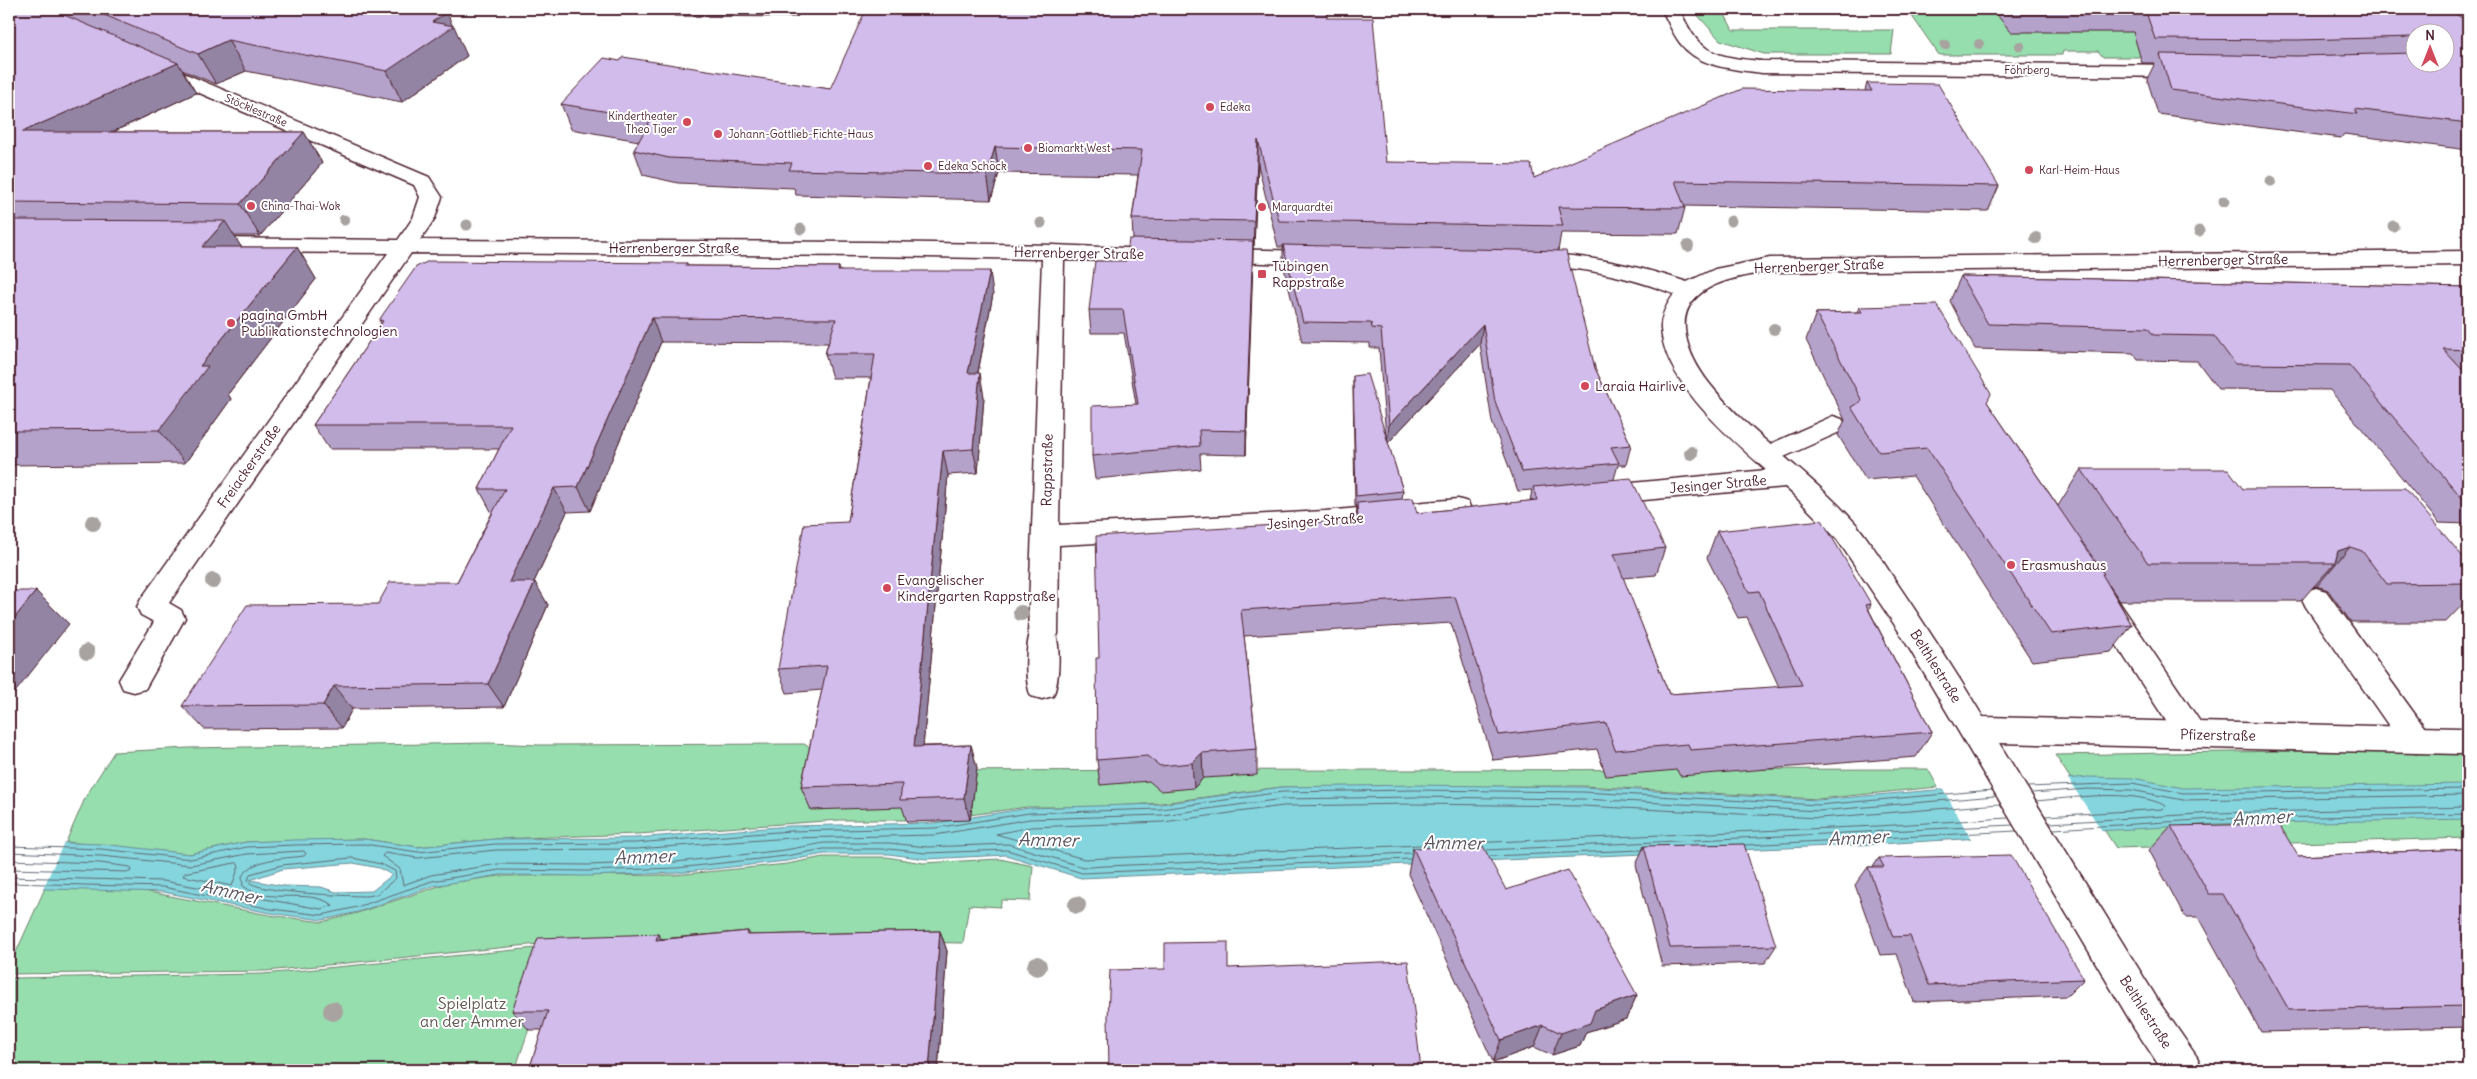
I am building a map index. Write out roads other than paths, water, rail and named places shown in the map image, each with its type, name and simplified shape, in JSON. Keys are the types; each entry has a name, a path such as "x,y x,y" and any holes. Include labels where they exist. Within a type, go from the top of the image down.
{"street":[{"name":"Föhrberg","path":"1670,9 1688,41 1704,54 1728,62 1762,67 2204,71"},
{"name":"Stöcklestraße","path":"139,60 422,181 431,198 424,218 402,247"},
{"name":"Herrenberger Straße","path":"185,245 825,249 1338,258"},
{"name":"Freiackerstraße","path":"134,680 171,618 151,607 402,247"},
{"name":"Rappstraße","path":"1042,687 1053,252"},
{"name":"Herrenberger Straße","path":"1689,291 1708,278 1735,270 1770,265 2468,258"},
{"path":"1511,260 1552,260 1628,270 1689,291"},
{"name":"Belthlestraße","path":"1689,291 1678,306 1673,327 1680,355 1694,381 1725,416 1793,477 1846,531 1904,615 2148,1017 2184,1070"},
{"path":"1768,456 1833,425"},
{"name":"Jesinger Straße","path":"1579,497 1793,477"},
{"name":"Jesinger Straße","path":"1046,536 1325,521 1482,506"},
{"path":"2092,586 2192,735"},
{"path":"2316,599 2416,740"},
{"name":"Pfizerstraße","path":"1975,730 2460,741"}],"water":[{"name":"Ammer","path":"2088,777 2133,778 2183,788 2468,784 2468,819 2216,824 1879,844 1081,878 1006,855 926,859 889,854 824,854 787,861 677,873 587,876 500,875 433,886 358,912 322,920 270,913 163,892 9,888 9,841 102,844 190,854 246,842 294,840 364,839 418,847 495,839 635,838 790,826 935,823 1029,808 1161,804 1282,787 1414,785 1583,787 1818,800","holes":["353,863 379,868 392,875 372,891 336,892 321,887 284,886 250,880 283,869"]}],"place":[{"name":"Edeka","path":"1210,107"},
{"name":"Kindertheater Theo Tiger","path":"687,122"},
{"name":"Johann-Gottlieb-Fichte-Haus","path":"718,134"},
{"name":"Biomarkt West","path":"1028,148"},
{"name":"Edeka Schöck","path":"928,166"},
{"name":"Karl-Heim-Haus","path":"2029,170"},
{"name":"China-Thai-Wok","path":"251,206"},
{"name":"Marquardtei","path":"1262,207"},
{"name":"Tübingen Rappstraße","path":"1262,274"},
{"name":"pagina GmbH Publikationstechnologien","path":"231,323"},
{"name":"Laraia Hairlive","path":"1585,386"},
{"name":"Erasmushaus","path":"2011,565"},
{"name":"Evangelischer Kindergarten Rappstraße","path":"887,588"}],"park label":[{"name":"Spielplatz an der Ammer","path":"472,1012"}]}
